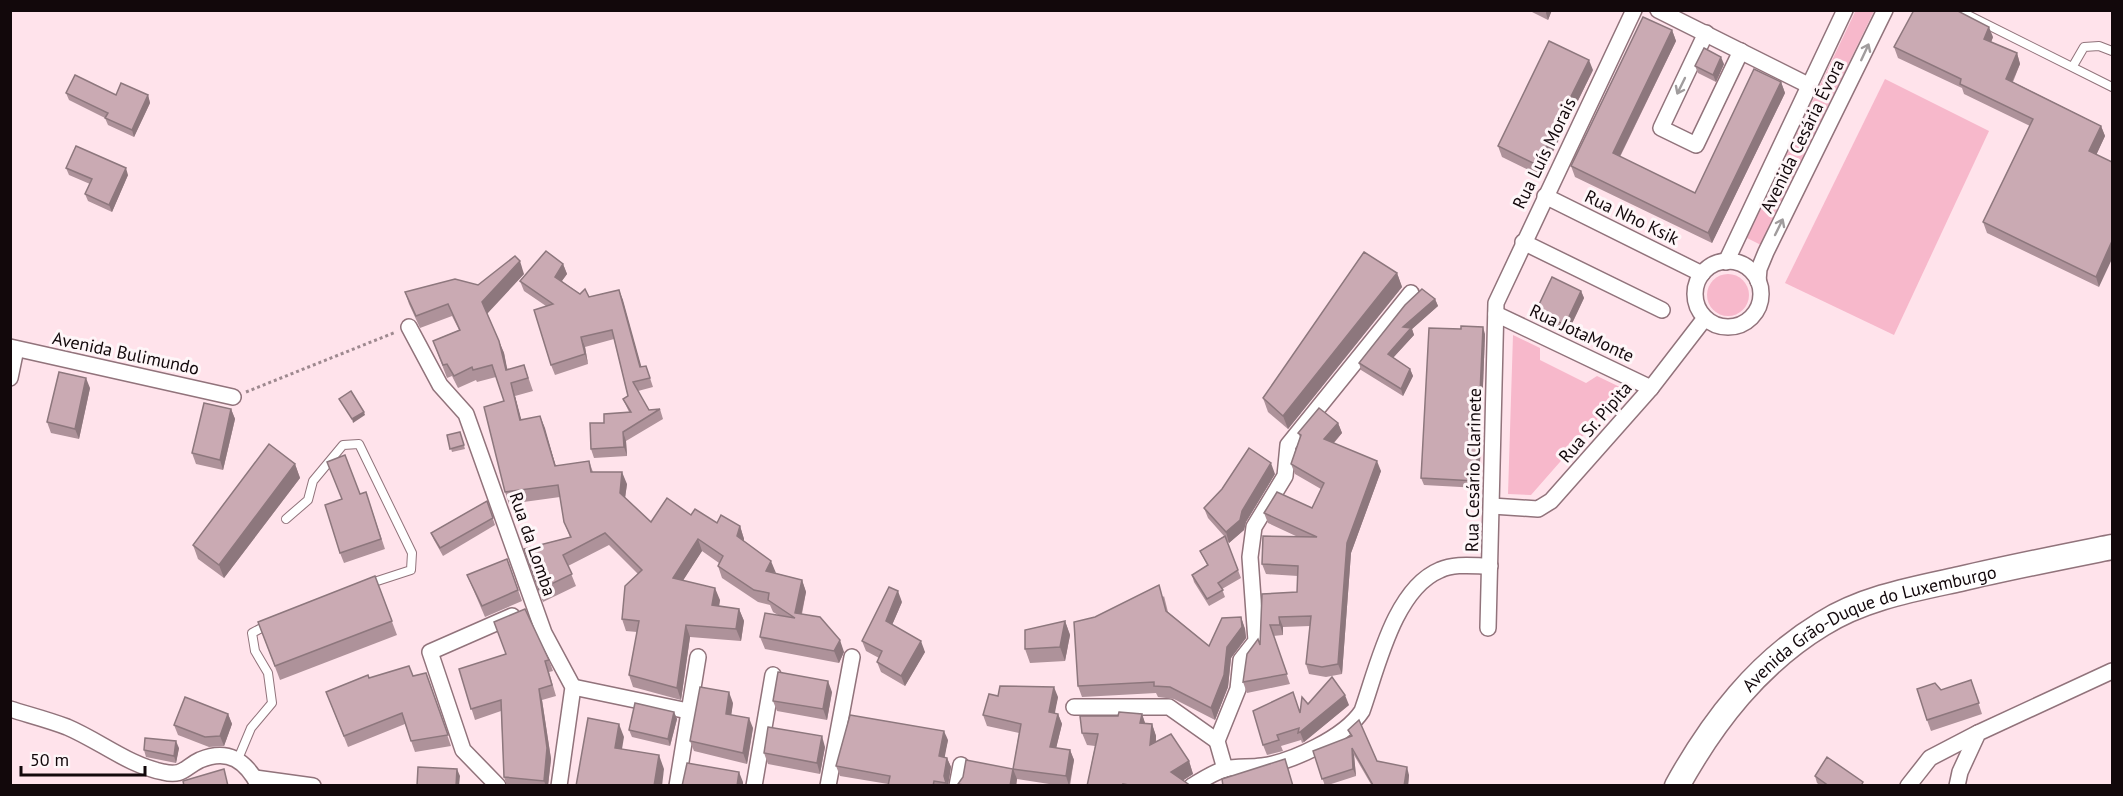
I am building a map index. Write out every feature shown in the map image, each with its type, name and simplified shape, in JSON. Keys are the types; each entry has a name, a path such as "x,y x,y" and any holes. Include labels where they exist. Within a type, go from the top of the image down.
{"main road":[{"name":"Avenida Grão-Duque do Luxemburgo","path":"1677,786 1695,753 1740,692 1775,657 1823,622 1867,603 1917,588 2112,547"}],"street":[{"name":"Rua Luís Morais","path":"1496,314 1499,293 1634,10"},
{"path":"1658,10 1808,85"},
{"name":"Avenida Cesária Évora","path":"1726,261 1845,10"},
{"name":"Avenida Cesária Évora","path":"1758,280 1759,269 1766,252 1885,10"},
{"path":"1706,33 1660,128 1696,146 1741,51"},
{"name":"Rua Nho Ksik","path":"1545,196 1702,274"},
{"path":"1523,242 1662,310"},
{"path":"1726,261 1745,266 1758,280 1760,302 1749,320 1729,327 1716,325 1705,318 1699,310 1695,291 1702,274 1718,263 1726,261"},
{"path":"1225,769 1217,741 1238,688 1241,660 1256,640 1250,557 1254,527 1285,476 1288,445 1411,293"},
{"name":"Rua JotaMonte","path":"1496,314 1651,387"},
{"name":"Rua Cesário Clarinete","path":"1488,628 1496,314"},
{"name":"Rua Sr. Pipita","path":"1492,506 1538,509 1545,506 1651,387 1705,318"},
{"name":"Rua da Lomba","path":"409,327 440,385 466,414 544,633 573,687"},
{"path":"10,378 14,348"},
{"name":"Avenida Bulimundo","path":"14,348 233,397"},
{"path":"1192,786 1225,769 1265,766 1316,748 1356,720 1398,616 1422,582 1440,570 1452,566 1490,566"},
{"path":"498,786 463,750 430,652 534,606"},
{"path":"677,786 698,657"},
{"path":"828,786 852,657"},
{"path":"1908,786 1930,758 1978,733 2112,671"},
{"path":"754,786 773,675"},
{"path":"559,786 573,687 688,711"},
{"path":"1074,707 1169,707 1217,741"},
{"path":"10,709 68,728 138,765 164,773 186,771 198,761 211,757 238,759 246,763 257,782 313,786"},
{"path":"1957,786 1960,772 1978,733"},
{"path":"957,786 961,765"}],"lane":[{"path":"1958,10 2112,87"},
{"path":"2073,66 2084,47 2099,46 2112,51"},
{"path":"286,519 308,500 313,481 342,446 359,444 412,553 411,570 359,587"},
{"path":"238,759 250,728 272,703 267,673 255,651 252,633 279,618"}],"path":[{"path":"233,397 409,327"}],"shaded area":[{"path":"1856,10 1874,11 1761,245 1747,238"},
{"path":"1885,79 1989,131 1894,335 1785,283"},
{"path":"1728,274 1736,275 1743,280 1748,287 1748,303 1743,310 1736,315 1728,316 1720,315 1713,310 1708,303 1707,295 1708,287 1713,280 1720,275"},
{"path":"1513,335 1540,348 1540,360 1586,383 1597,376 1624,389 1531,495 1508,494"}],"building":[{"path":"1914,10 1956,10 1989,27 1984,39 2017,53 2006,79 2101,126 2089,151 2112,162 2112,241 2096,277 1983,222 2033,119 1960,84 1961,79 1894,47"},
{"path":"1643,17 1672,30 1613,153 1695,193 1754,69 1781,82 1708,233 1571,166"},
{"path":"1549,41 1589,60 1537,165 1498,146"},
{"path":"1704,48 1721,57 1713,75 1695,66"},
{"path":"75,75 116,95 121,83 148,95 132,130 105,118 108,113 66,93"},
{"path":"76,146 126,168 109,205 85,194 92,179 66,168"},
{"path":"546,251 563,264 555,277 580,294 585,289 589,297 619,290 640,367 646,366 650,378 633,382 649,410 660,409 623,432 624,447 591,449 590,423 604,423 604,414 631,412 623,399 628,396 612,330 581,337 585,354 551,365 534,310 553,304 520,281"},
{"path":"1364,252 1397,273 1283,416 1263,398"},
{"path":"515,256 520,261 482,302 499,341 506,370 524,365 528,378 511,383 520,420 540,416 555,466 589,461 591,472 622,472 620,493 651,522 667,498 691,515 695,509 717,523 721,515 740,526 737,536 771,561 766,571 802,580 795,613 820,617 840,640 834,651 760,637 765,613 795,618 768,600 769,593 754,590 718,566 723,556 698,539 673,578 715,588 712,605 739,609 736,629 686,625 677,688 629,675 639,621 622,619 625,586 642,570 605,533 563,555 572,574 539,590 524,549 571,537 564,522 558,485 505,492 484,407 504,401 492,365 473,370 472,367 454,376 447,364 443,365 433,341 460,330 448,304 416,316 405,292 455,279 478,285"},
{"path":"1552,277 1581,291 1565,325 1536,311"},
{"path":"1422,289 1435,299 1403,327 1411,328 1388,354 1410,369 1401,389 1359,363 1405,305"},
{"path":"1461,326 1483,327 1476,481 1421,478 1429,328 1461,329"},
{"path":"59,372 86,378 75,429 47,422"},
{"path":"351,391 364,412 352,419 339,399"},
{"path":"204,403 231,409 220,460 192,453"},
{"path":"1319,408 1338,423 1324,439 1377,461 1347,543 1338,664 1322,667 1306,664 1311,616 1279,617 1280,625 1270,625 1287,674 1243,682 1247,654 1258,639 1260,645 1262,594 1297,592 1298,566 1262,564 1263,536 1317,537 1264,513 1277,492 1312,508 1324,483 1291,464 1301,435 1298,433"},
{"path":"460,432 464,445 450,449 447,435"},
{"path":"269,444 295,464 219,565 193,545"},
{"path":"1249,448 1271,463 1242,511 1240,520 1226,532 1204,508 1222,489"},
{"path":"345,455 360,494 366,492 381,539 340,553 325,505 342,499 327,462"},
{"path":"487,501 493,518 440,548 431,533"},
{"path":"1225,536 1238,570 1218,583 1223,590 1207,599 1192,575 1208,565 1200,551"},
{"path":"507,559 518,590 482,606 467,575"},
{"path":"375,576 392,621 275,666 258,622"},
{"path":"1159,585 1166,611 1209,646 1222,618 1241,617 1242,627 1227,647 1224,675 1211,708 1170,687 1154,686 1154,682 1078,686 1074,622 1095,617"},
{"path":"889,587 898,591 886,621 921,641 901,676 877,662 882,651 862,641"},
{"path":"525,609 549,660 545,661 552,685 539,689 547,748 544,781 504,777 501,700 471,709 459,669 506,654 494,622"},
{"path":"1065,621 1060,647 1025,649 1025,630"},
{"path":"409,666 413,676 426,673 448,735 411,741 402,713 344,736 326,692 368,675 369,678"},
{"path":"778,672 828,681 823,709 773,701"},
{"path":"1332,677 1345,695 1300,732 1298,733 1299,728 1277,735 1279,740 1263,745 1253,711 1293,692 1300,713 1302,697 1308,704"},
{"path":"1971,680 1979,703 1927,720 1917,689 1935,683 1941,690"},
{"path":"1000,686 1054,687 1049,712 1058,714 1050,747 1070,750 1066,776 1013,769 1021,724 983,715 989,694 998,696"},
{"path":"700,687 729,692 726,714 749,718 743,753 690,741"},
{"path":"185,697 228,714 220,736 205,737 174,725"},
{"path":"635,703 674,712 668,739 629,730"},
{"path":"1119,712 1142,714 1140,723 1152,724 1150,745 1171,734 1189,761 1171,772 1191,786 1123,784 1123,786 1087,786 1098,734 1082,733 1080,716 1118,716"},
{"path":"850,715 944,731 939,756 947,758 944,776 946,783 934,781 933,786 888,786 890,776 836,766"},
{"path":"588,718 619,724 615,748 659,755 654,786 576,786"},
{"path":"1359,720 1377,761 1407,767 1404,786 1373,785 1352,748 1353,769 1322,779 1313,751 1352,736 1348,730"},
{"path":"768,727 822,736 817,763 764,753"},
{"path":"145,738 176,741 174,756 144,750"},
{"path":"1827,757 1863,782 1861,786 1829,786 1815,776"},
{"path":"1285,759 1293,786 1223,786 1222,779"},
{"path":"966,760 1013,769 1010,786 958,784 963,777"},
{"path":"687,763 739,772 737,786 682,786"},
{"path":"418,767 457,769 456,786 417,786"},
{"path":"224,769 228,786 184,786 183,781"}]}
